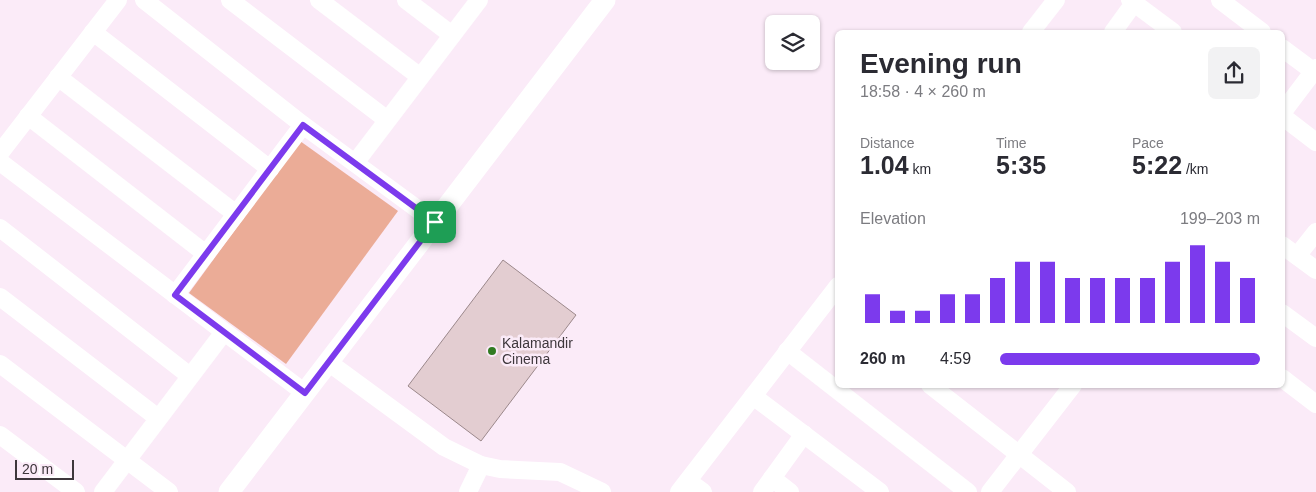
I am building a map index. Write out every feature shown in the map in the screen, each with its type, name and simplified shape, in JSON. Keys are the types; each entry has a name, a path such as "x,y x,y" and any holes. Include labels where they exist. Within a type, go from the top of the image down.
{"street":[{"path":"0,152 118,0"},
{"path":"144,0 303,125 435,222"},
{"path":"230,0 386,119"},
{"path":"318,0 419,76"},
{"path":"406,0 452,35"},
{"path":"355,163 386,119 479,0"},
{"path":"230,492 605,0"},
{"path":"1034,30 1056,0"},
{"path":"1220,0 1259,30"},
{"path":"1114,30 1132,1 1170,30"},
{"path":"93,32 270,169"},
{"path":"1285,50 1315,69 1285,110"},
{"path":"58,77 236,214"},
{"path":"28,116 206,254"},
{"path":"1285,116 1316,142"},
{"path":"175,295 303,125"},
{"path":"0,162 305,393"},
{"path":"0,228 190,376"},
{"path":"1297,256 1316,232"},
{"path":"1285,247 1316,270"},
{"path":"704,492 684,486 787,351 831,308 835,295"},
{"path":"0,297 158,418"},
{"path":"1285,315 1316,338"},
{"path":"102,492 224,332"},
{"path":"787,351 968,492"},
{"path":"328,362 444,447 481,465 500,469 560,472 602,492"},
{"path":"0,364 169,492"},
{"path":"1285,380 1316,404"},
{"path":"934,388 1065,491"},
{"path":"990,492 1071,388"},
{"path":"753,396 880,492"},
{"path":"790,492 767,485 804,434"},
{"path":"0,435 76,492"},
{"path":"468,492 481,465"}],"shaded area":[{"path":"300,141 398,211 286,364 189,293"}],"building":[{"name":"Kalamandir Cinema","path":"503,260 576,315 481,441 408,386"}],"place":[{"name":"Kalamandir Cinema","path":"492,351"}],"route":[{"path":"303,125 435,222 305,393 175,295 303,125"}]}
